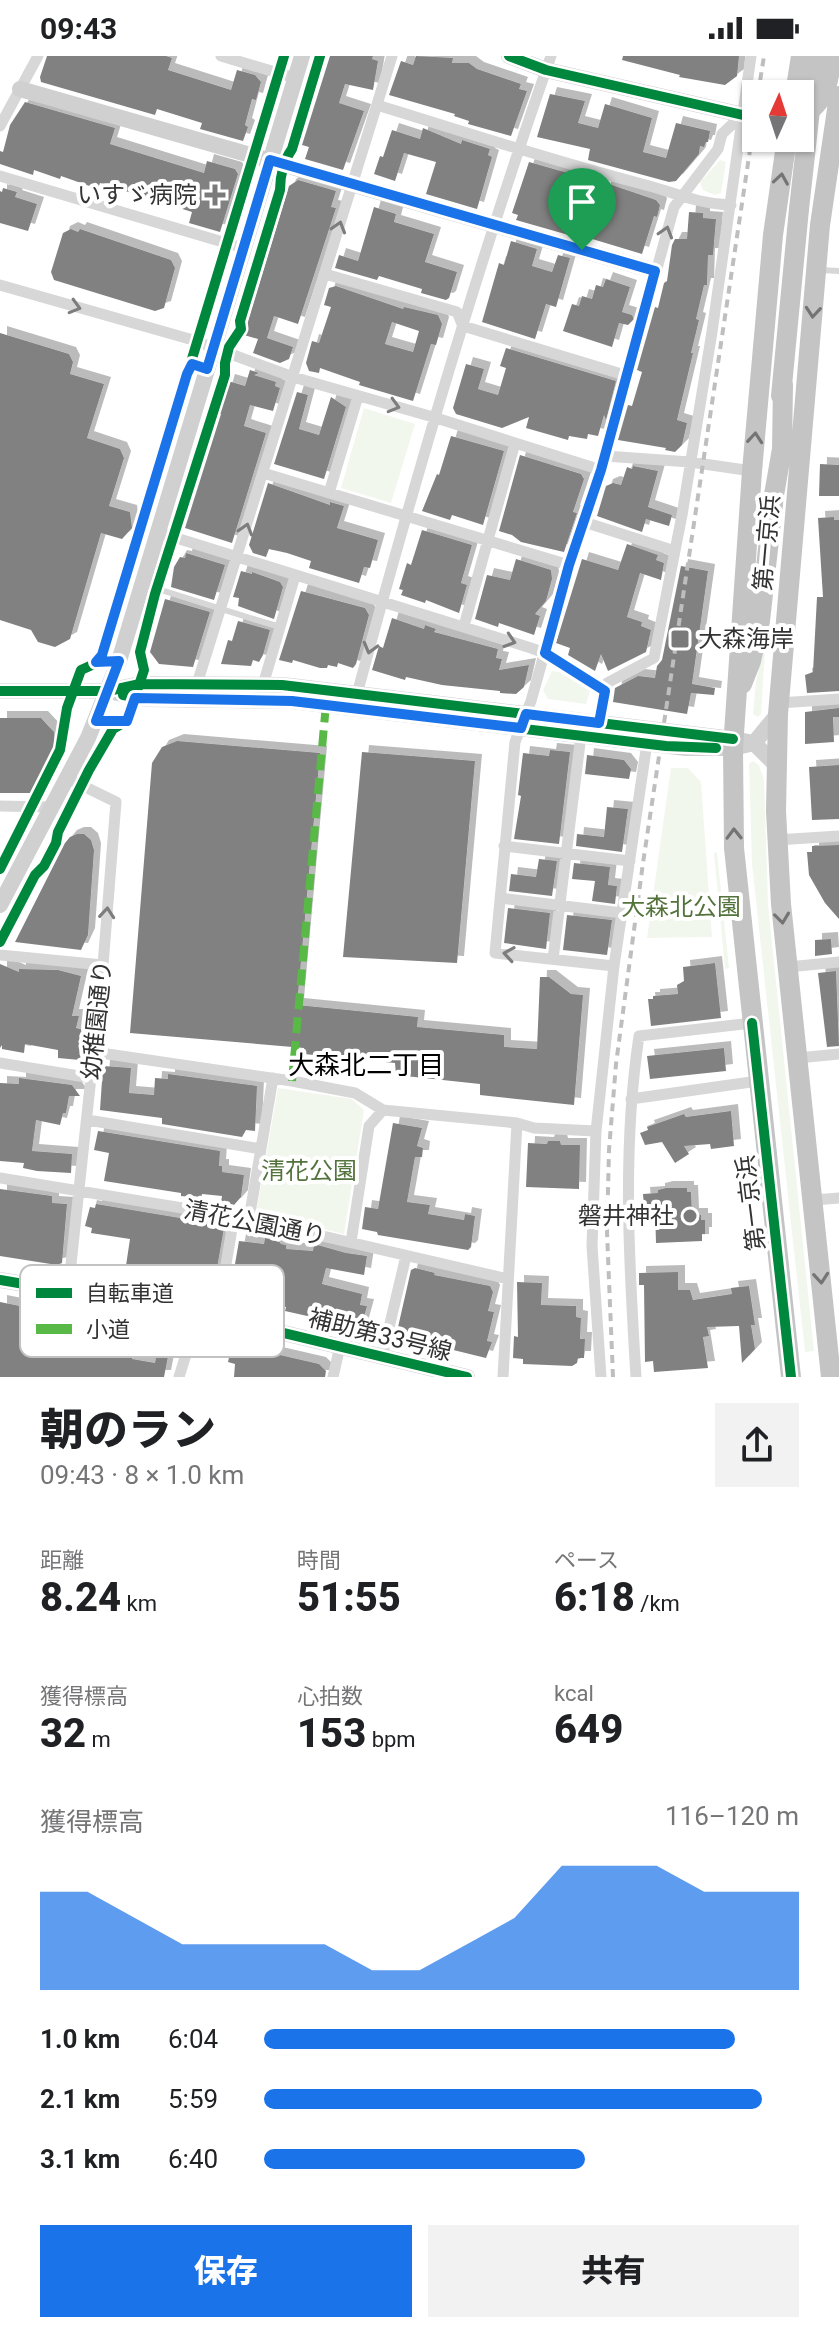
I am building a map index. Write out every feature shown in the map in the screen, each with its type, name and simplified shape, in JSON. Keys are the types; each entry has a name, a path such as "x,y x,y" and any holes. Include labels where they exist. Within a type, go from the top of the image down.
{"highway":[{"path":"797,80 801,56"},
{"path":"734,703 756,642 782,449 783,384 816,56"},
{"path":"814,108 827,90 832,56"},
{"name":"第一京浜","path":"835,1376 788,967 776,840 776,765 778,708 816,270 830,209 839,96"},
{"name":"第一京浜","path":"785,152 773,235 752,471 733,744 734,848 791,1377"}],"street":[{"path":"0,126 38,56"},
{"path":"221,56 295,78"},
{"path":"0,905 96,721 108,691 302,56"},
{"path":"197,684 392,56"},
{"path":"509,56 548,63 742,114"},
{"path":"750,80 751,56"},
{"path":"357,694 433,417 548,63"},
{"path":"20,89 655,271"},
{"path":"377,105 693,201 731,205"},
{"path":"814,119 836,120"},
{"path":"614,966 495,953 515,742 601,470 674,207 718,149 722,134 742,121"},
{"path":"599,723 607,683 654,658 675,551 742,151"},
{"path":"577,249 600,173"},
{"path":"0,176 243,248"},
{"path":"325,274 457,312 463,326 628,376"},
{"path":"0,285 213,348 293,377 601,470"},
{"path":"329,493 358,396"},
{"path":"464,626 515,443"},
{"path":"605,456 690,462 752,471"},
{"path":"263,473 569,565"},
{"path":"584,522 675,551"},
{"path":"157,532 545,653 605,691"},
{"path":"263,685 295,576"},
{"path":"108,691 140,684 197,684 263,685 357,694 524,721 581,735 686,748 754,743 776,765"},
{"path":"0,691 108,691 146,699 292,701 524,721 599,723 733,744"},
{"path":"754,743 778,708 839,699"},
{"path":"553,959 581,735"},
{"path":"601,1377 592,1246 596,1131 614,966 647,743"},
{"name":"幼稚園通り","path":"67,778 116,802 103,965 71,1265"},
{"path":"0,806 51,807"},
{"path":"776,840 839,836"},
{"path":"504,846 630,861"},
{"path":"500,898 622,913"},
{"path":"0,955 103,965"},
{"path":"788,967 839,962"},
{"path":"636,1377 628,1234 631,1099 639,1036 752,1023"},
{"path":"94,1052 355,1093 383,1110 517,1123 534,1128 596,1131"},
{"path":"798,1058 839,1054"},
{"path":"0,1063 91,1078"},
{"path":"249,1219 273,1078"},
{"path":"631,1099 758,1081"},
{"path":"351,1242 369,1126 383,1110"},
{"path":"88,1120 261,1149"},
{"path":"503,1377 517,1123"},
{"name":"清花公園通り","path":"0,1178 249,1219 508,1279"},
{"path":"814,1200 839,1198"},
{"path":"226,1265 234,1217"},
{"path":"382,1357 406,1256"},
{"name":"補助第33号線","path":"0,1280 20,1284"},
{"name":"補助第33号線","path":"284,1333 434,1373 467,1377"},
{"path":"333,1377 340,1346"},
{"path":"179,1377 185,1357"}],"lane":[{"path":"816,270 839,271"},
{"path":"142,584 279,627"}],"green space":[{"path":"720,160 726,162 721,193 715,195 703,190 700,182"},
{"path":"364,408 415,424 391,503 341,488"},
{"path":"763,650 761,714 758,717 753,714"},
{"path":"552,671 590,691 586,704 548,699 543,690"},
{"path":"753,761 759,765 764,780 768,904 814,1351 805,1352 752,864 749,764"},
{"name":"大森北公園","path":"671,768 688,768 701,782 712,937 647,938"},
{"path":"717,852 729,968 725,969 714,853"},
{"name":"清花公園","path":"278,1088 352,1099 364,1110 344,1234 256,1214"}],"building":[{"path":"47,56 166,56 172,58 168,70 231,90 237,70 255,75 261,82 256,100 252,99 243,141 200,129 202,123 157,109 155,115 41,82"},
{"path":"330,56 373,56 372,59 378,61 373,90 345,84 339,103 364,111 343,170 305,159 309,147 302,145"},
{"path":"416,56 453,58 452,63 469,63 477,69 521,84 519,89 527,91 511,136 468,124 469,121 455,114 389,95 401,61 413,65"},
{"path":"623,56 739,56 737,76 725,85 679,77 622,60"},
{"path":"550,94 585,101 578,123 598,128 605,104 652,118 643,152 666,158 676,123 710,131 708,142 704,147 700,146 699,154 676,181 669,182 588,160 590,149 537,137"},
{"path":"25,102 115,128 110,144 204,173 207,161 235,169 238,174 220,232 189,223 192,212 100,183 98,189 61,176 60,179 34,170 33,175 0,164 0,151 3,152 10,125"},
{"path":"423,128 461,144 462,140 490,149 488,155 492,157 477,209 426,194 436,162 404,153 395,181 374,174 392,130 420,139"},
{"path":"529,162 589,179 572,236 516,220 518,215 512,213"},
{"path":"298,180 336,191 331,207 336,208 298,324 274,316 267,338 293,347 289,359 280,363 253,353 258,339 244,335 289,186"},
{"path":"606,183 656,200 660,205 642,254 589,238"},
{"path":"3,188 17,192 15,197 37,204 28,231 0,223 0,191"},
{"path":"374,207 396,214 394,222 434,234 425,262 457,272 449,298 446,300 421,293 422,289 379,276 377,280 335,268 339,255 358,261"},
{"path":"689,212 703,213 703,218 716,219 713,255 708,255 707,285 704,285 696,319 699,320 693,353 677,420 687,423 682,445 675,452 618,440 642,372 637,370 655,307 658,308 667,281 672,245 675,239 687,239"},
{"path":"71,229 78,232 80,229 171,260 175,268 164,308 155,311 54,280 51,272 63,233"},
{"path":"511,241 537,249 532,266 552,272 558,255 570,258 556,307 546,304 535,339 482,322 499,263 504,265"},
{"path":"606,279 630,287 622,312 632,315 634,319 628,325 619,323 612,347 563,331 572,304 579,306 582,296 592,299 596,285 603,287"},
{"path":"336,286 403,309 438,315 442,324 436,345 431,344 413,401 359,385 360,382 320,368 319,373 309,371 306,363 312,341 319,343 331,307 324,305 329,288","holes":["392,322 419,331 413,352 385,344"]},
{"path":"0,333 69,354 73,362 70,374 104,384 87,438 120,449 124,458 109,506 130,512 132,528 122,539 101,533 70,639 55,647 38,642 31,630 0,620"},
{"path":"506,348 616,381 606,420 604,415 598,436 588,434 587,439 569,436 568,440 526,428 529,417 502,428 456,414 453,408 466,364 484,369 478,389 498,395 506,368 500,366"},
{"path":"250,370 259,373 254,375 276,382 275,386 280,388 273,411 250,405 244,426 266,433 232,543 185,528 221,414 218,414 228,381 245,386"},
{"path":"297,392 308,395 299,429 319,435 331,397 346,407 324,479 274,464"},
{"path":"451,436 504,451 483,525 452,515 450,520 422,511 439,475"},
{"path":"520,455 581,474 584,479 564,552 521,542 499,531"},
{"path":"820,464 839,465 839,496 819,496"},
{"path":"633,466 658,471 648,507 672,515 669,526 646,519 642,532 597,516 606,486 613,483 621,485 627,467 632,469"},
{"path":"268,483 330,505 330,502 344,506 337,528 378,540 370,568 364,567 359,583 309,568 311,561 287,553 269,549 266,557 253,553 249,545"},
{"path":"834,517 834,520 839,520 839,691 807,693 805,675 813,672 817,597 823,597 818,518"},
{"path":"422,530 472,545 461,583 467,585 459,613 426,600 425,603 401,595 403,590 399,589 407,563 411,565"},
{"path":"627,544 658,555 656,560 664,563 661,580 640,573 627,617 642,622 641,626 651,630 646,652 608,671 601,654 595,671 568,655 570,648 556,643 582,559 618,570"},
{"path":"186,553 225,565 214,600 171,587 174,567 180,557 185,558"},
{"path":"516,559 551,570 552,579 546,601 535,614 540,616 534,635 499,623 498,627 475,619 487,575 510,580"},
{"path":"681,566 708,571 692,684 715,688 714,695 691,693 687,714 613,702 615,688 638,676 655,678 657,666 662,660"},
{"path":"241,571 280,582 283,587 274,619 238,606 239,598 233,597"},
{"path":"301,591 365,608 369,615 353,668 338,663 337,667 328,665 327,668 320,668 293,660 292,663 279,660"},
{"path":"165,599 210,612 193,667 159,664 150,652"},
{"path":"392,618 424,629 425,625 436,629 434,632 498,649 496,658 502,659 499,670 529,665 524,687 516,694 500,693 406,677 405,680 372,670"},
{"path":"238,621 270,630 263,655 259,662 253,660 251,666 221,664"},
{"path":"839,708 839,717 833,717 834,742 805,744 805,712"},
{"path":"0,718 41,718 54,732 54,745 30,793 0,793"},
{"path":"177,741 320,753 297,1005 418,1017 417,1027 504,1035 504,1047 537,1049 540,977 549,977 571,994 583,995 574,1105 480,1095 480,1084 396,1075 395,1063 304,1054 304,1048 130,1033 152,763 162,747"},
{"path":"550,750 570,752 559,844 514,839 521,796 518,795 523,753 549,756"},
{"path":"362,752 475,761 457,963 343,957"},
{"path":"587,755 624,760 631,769 629,779 585,774"},
{"path":"839,765 839,819 812,820 809,767"},
{"path":"607,807 628,809 622,852 576,846 577,834 604,837"},
{"path":"77,834 84,834 91,840 94,850 88,935 81,950 15,942 65,843"},
{"path":"839,845 839,919 825,903 809,875 807,852 812,852 812,846"},
{"path":"539,859 557,861 552,896 509,891 511,874 536,877"},
{"path":"574,863 610,867 608,885 617,886 615,904 592,901 595,881 572,879"},
{"path":"508,908 550,913 546,949 504,943"},
{"path":"567,915 612,920 607,955 563,950"},
{"path":"831,939 832,954 815,956 815,940"},
{"path":"715,963 721,1018 651,1026 648,999 678,994 677,985 684,981 683,967"},
{"path":"0,964 19,972 19,969 58,970 81,976 72,1016 79,1016 76,1028 84,1030 80,1060 58,1058 58,1050 25,1044 24,1053 2,1049 2,1045 0,1048"},
{"path":"836,971 839,1046 827,1047 818,973"},
{"path":"724,1048 726,1071 650,1079 647,1056"},
{"path":"103,1066 131,1068 129,1093 154,1095 155,1078 168,1079 168,1074 257,1086 255,1131 246,1130 242,1137 162,1124 162,1118 100,1110"},
{"path":"19,1078 72,1085 80,1096 69,1096 60,1125 36,1120 32,1151 72,1154 71,1173 37,1171 23,1168 24,1163 0,1161 0,1083 19,1084"},
{"path":"731,1111 734,1146 711,1149 710,1144 684,1146 689,1154 675,1163 662,1142 645,1145 640,1133 648,1130 647,1127 684,1114 686,1117"},
{"path":"393,1123 422,1128 417,1146 423,1148 422,1157 415,1157 407,1202 430,1205 428,1214 464,1220 465,1214 475,1216 468,1250 378,1235 377,1232 362,1229 365,1207 378,1209"},
{"path":"98,1131 220,1151 219,1166 222,1166 222,1172 244,1175 241,1197 234,1205 221,1203 222,1196 181,1196 181,1193 104,1181 109,1153 94,1150"},
{"path":"548,1141 580,1145 579,1189 526,1187 528,1143 547,1144"},
{"path":"687,1188 687,1192 691,1192 692,1215 701,1215 701,1220 705,1220 702,1241 656,1243 655,1207 644,1207 643,1194 658,1193 658,1190"},
{"path":"0,1189 52,1196 52,1203 67,1204 62,1263 57,1265 0,1256"},
{"path":"96,1204 222,1225 218,1265 126,1265 130,1239 91,1233 92,1228 85,1226 90,1207 95,1208"},
{"path":"266,1233 273,1234 281,1244 286,1245 286,1249 313,1251 314,1244 367,1256 364,1275 326,1268 322,1284 362,1294 360,1305 367,1306 361,1328 285,1311 284,1265 235,1265 239,1241 264,1244"},
{"path":"415,1268 490,1286 493,1292 488,1311 494,1312 487,1341 492,1342 486,1358 396,1336 411,1270"},
{"path":"678,1272 678,1290 690,1290 693,1300 732,1294 731,1288 749,1286 755,1349 742,1363 739,1326 707,1327 709,1336 703,1337 708,1368 654,1372 653,1361 645,1362 644,1285 639,1285 639,1273"},
{"path":"517,1282 542,1283 541,1305 576,1306 576,1317 581,1318 580,1339 585,1339 584,1358 578,1358 572,1366 523,1364 523,1359 513,1358 514,1336 518,1337"},
{"path":"0,1302 20,1306 20,1357 132,1357 155,1363 156,1357 168,1357 164,1377 0,1377"},
{"path":"284,1356 319,1364 326,1371 325,1377 234,1377 235,1364 228,1362 229,1357"}],"railway":[{"path":"760,80 764,56"},
{"path":"613,1377 607,1232 616,1064 643,863 750,152"}],"marked path":[{"path":"292,1081 326,704"}],"cycle path":[{"path":"0,869 60,750 67,708 81,670 102,655 284,56"},
{"path":"0,942 35,875 44,866 56,843 58,832 89,770 113,729 127,721 144,670 140,652 155,594 225,375 229,347 241,329 240,321 280,190 283,168 292,149 320,56"},
{"path":"509,56 546,70 742,115"},
{"path":"0,691 108,691 140,684 282,685 733,739"},
{"path":"123,695 146,699 292,701 666,746 716,748"},
{"path":"752,1023 791,1377"},
{"path":"0,1280 20,1283"},
{"path":"284,1333 467,1377"}],"place":[{"name":"いすゞ病院","path":"215,195"},
{"name":"大森海岸","path":"680,639"},
{"name":"磐井神社","path":"690,1216"}],"district":[{"name":"大森北二丁目","path":"366,1065"}],"route":[{"path":"270,160 582,250 655,271 601,470 569,565 545,653 605,691 599,723 526,714 521,728 292,701 135,698 127,721 96,721 119,661 96,662 102,655 187,374 192,364 207,369 270,160"}]}
